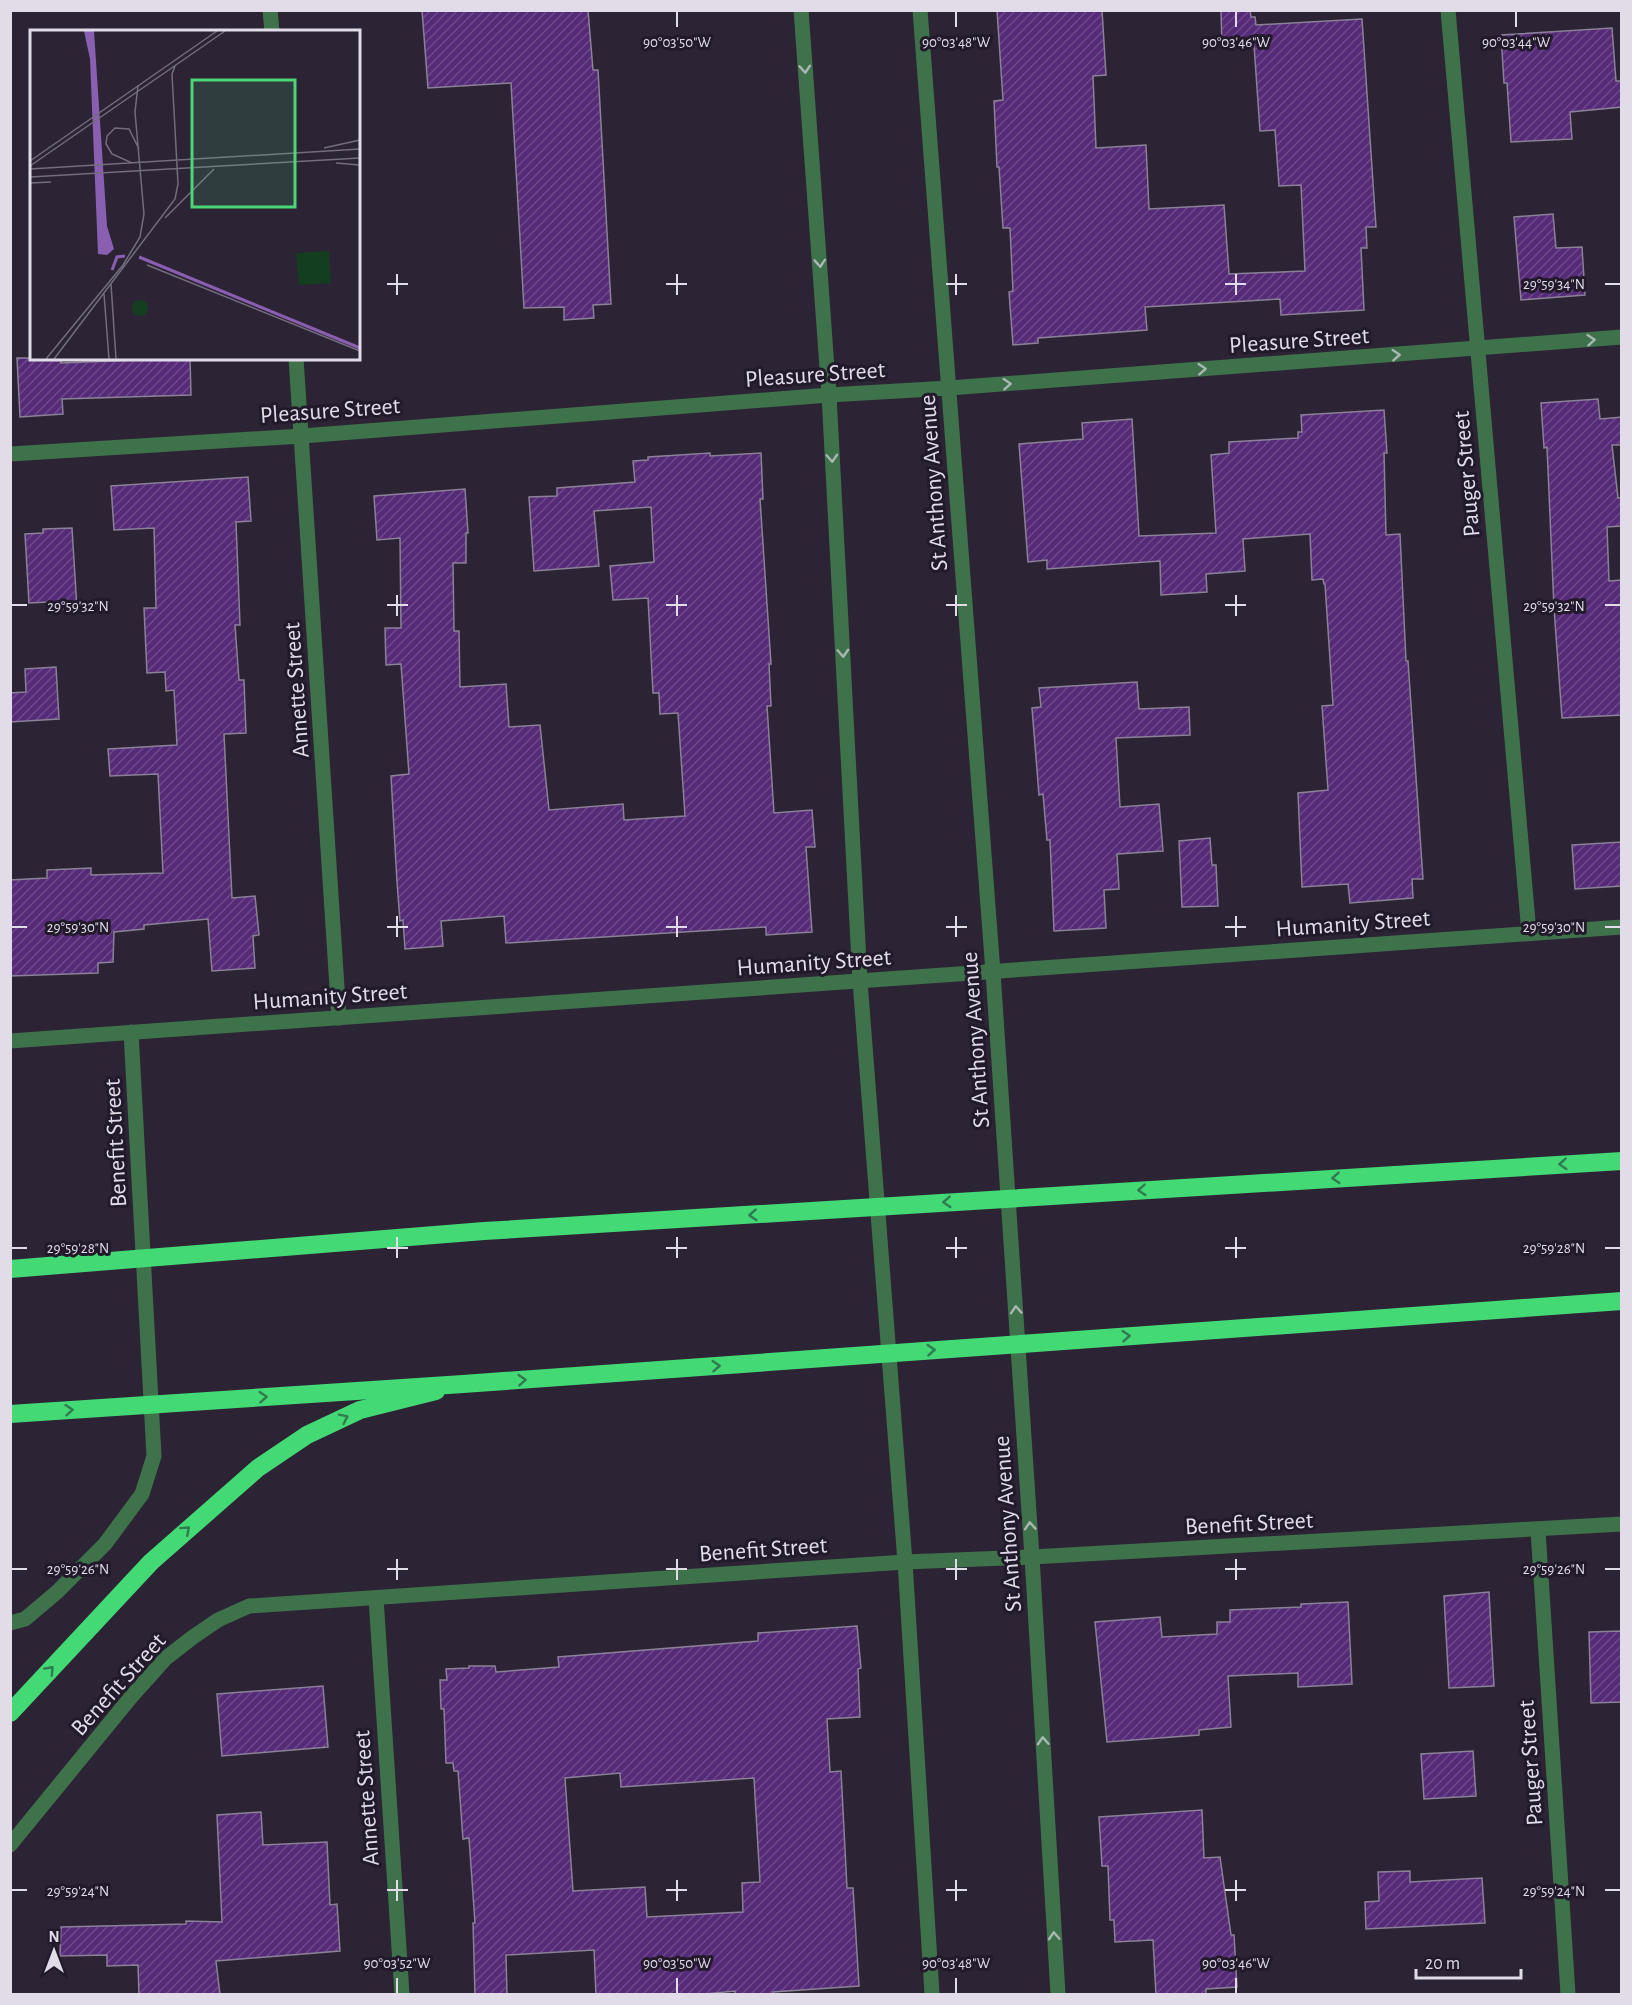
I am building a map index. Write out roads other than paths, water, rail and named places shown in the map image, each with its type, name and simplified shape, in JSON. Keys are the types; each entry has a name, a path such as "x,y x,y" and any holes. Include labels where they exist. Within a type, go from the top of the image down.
{"highway":[{"path":"10,1269 484,1231 1622,1161"},
{"path":"10,1414 1622,1301"},
{"path":"10,1713 151,1562 258,1468 307,1435 360,1410 463,1384"}],"street":[{"path":"270,10 272,30"},
{"path":"801,10 829,394 860,981 905,1562 932,1995"},
{"name":"St Anthony Avenue","path":"920,10 993,972 1032,1557 1058,1995"},
{"name":"Pauger Street","path":"1448,10 1529,933"},
{"name":"Pleasure Street","path":"10,454 302,436 829,394 949,388 1622,337"},
{"name":"Annette Street","path":"296,360 339,1018"},
{"name":"Humanity Street","path":"10,1041 1622,927"},
{"name":"Benefit Street","path":"10,1623 25,1619 57,1592 105,1544 142,1494 154,1456 131,1032"},
{"name":"Benefit Street","path":"10,1845 131,1697 166,1658 193,1636 218,1620 249,1606 905,1562 1622,1524"},
{"name":"Pauger Street","path":"1538,1530 1568,1995"},
{"name":"Annette Street","path":"376,1598 402,1995"}]}
